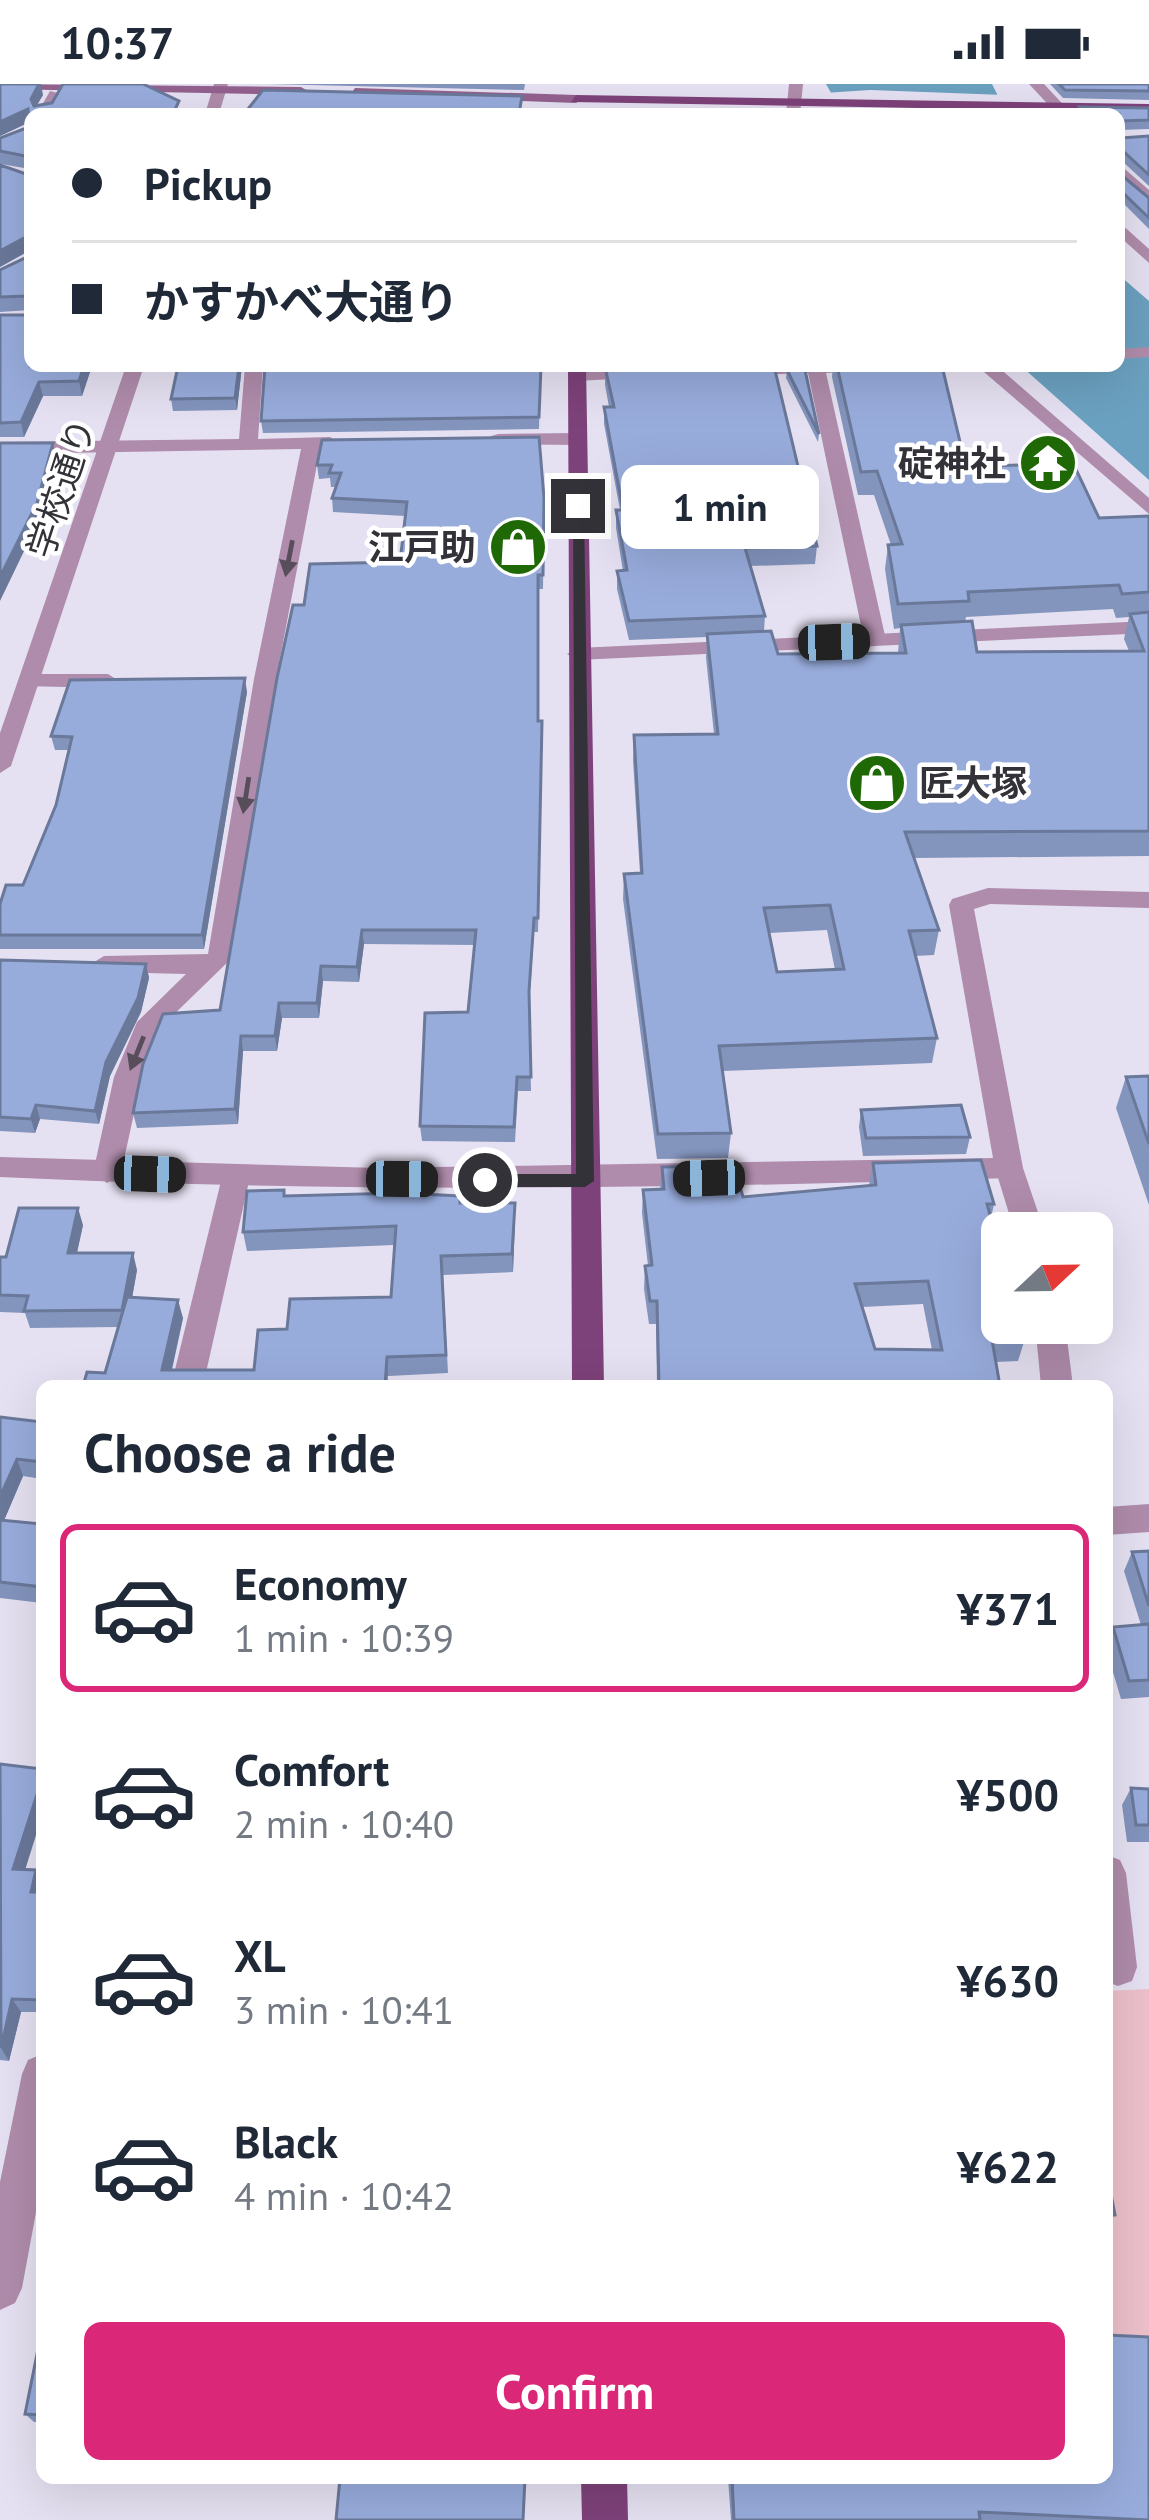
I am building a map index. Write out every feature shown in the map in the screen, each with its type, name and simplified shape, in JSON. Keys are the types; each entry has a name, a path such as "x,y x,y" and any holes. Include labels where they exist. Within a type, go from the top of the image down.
{"main road":[{"path":"0,89 310,94"},
{"path":"0,89 55,94 220,90"},
{"path":"333,95 792,108 809,102 1050,108"},
{"path":"577,372 588,1380"},
{"path":"604,2484 605,2520"}],"street":[{"path":"792,108 796,84"},
{"path":"1036,84 1060,108"},
{"path":"47,108 55,94"},
{"path":"1125,174 1149,199"},
{"path":"1125,233 1149,258"},
{"name":"学校通り","path":"0,766 133,372"},
{"path":"248,443 254,372"},
{"path":"616,372 654,373"},
{"path":"817,372 875,640"},
{"path":"993,372 1149,508"},
{"path":"485,440 578,439"},
{"path":"0,448 355,442"},
{"path":"106,1173 128,1077 150,1022 220,956 253,680 312,443"},
{"path":"578,654 1149,627"},
{"path":"30,681 124,680"},
{"path":"1023,1212 1009,1168 961,905 988,896 1149,900"},
{"path":"71,963 212,966"},
{"path":"0,1167 236,1177 585,1181 1009,1168"},
{"path":"188,1380 236,1177"},
{"path":"1052,1344 1056,1380"},
{"path":"1113,1521 1149,1518"},
{"path":"1113,1904 1125,1967"},
{"path":"0,2288 36,2105"}],"shaded area":[{"path":"1149,1989 1149,2520 942,2520 1083,2484 1113,2484 1113,1991"}],"water":[{"path":"826,84 992,84 1004,108 840,108"},
{"path":"1125,280 1149,301 1149,480 1028,372 1125,372"}],"pier":[{"path":"824,93 1004,95 1010,108 833,108"}],"building":[{"path":"0,84 39,84 31,99 34,106 52,103 63,84 143,84 179,101 176,108 24,108 0,122"},
{"path":"1059,84 1149,84 1149,91 1065,90"},
{"path":"263,90 522,96 520,108 249,108"},
{"path":"1080,107 1149,108 1149,120 1125,121 1125,108"},
{"path":"24,129 24,156 0,151 0,138"},
{"path":"1149,136 1149,175 1125,153 1125,138"},
{"path":"0,165 24,173 24,238 0,251"},
{"path":"1125,178 1149,198 1149,218 1125,195"},
{"path":"24,258 24,296 0,297 0,270"},
{"path":"0,315 24,315 24,372 82,372 79,381 39,382 21,422 0,423"},
{"path":"177,372 238,372 235,398 171,399"},
{"path":"265,372 541,372 539,417 261,421"},
{"path":"606,372 775,372 817,546 745,548 765,616 629,621 617,571 627,570 616,510 623,510 604,407 614,407"},
{"path":"788,372 805,372 819,434"},
{"path":"838,372 943,372 966,467 1073,463 1099,518 1149,516 1149,592 1122,594 1119,585 968,592 969,601 898,604 888,545 902,544 877,471 861,472"},
{"path":"539,437 544,498 543,575 538,575 538,721 542,721 538,918 534,918 529,991 531,1077 517,1077 514,1127 420,1126 425,1013 468,1012 476,930 362,930 357,967 321,966 317,1003 279,1003 275,1036 241,1036 235,1109 133,1113 143,1064 163,1014 220,1010 277,678 293,605 304,605 310,564 400,562 407,502 332,498 341,473 329,473 332,465 317,465 322,440"},
{"path":"0,443 53,443 37,503 0,577"},
{"path":"1149,612 1149,831 905,832 939,930 909,931 937,1038 719,1046 731,1133 658,1134 624,874 642,873 634,735 718,734 707,634 771,631 778,654 906,653 901,625 972,621 977,652 1144,651 1130,614","holes":["830,905 844,969 777,972 764,908"]},
{"path":"245,678 202,935 0,935 0,904 6,885 23,885 56,805 72,737 51,736 70,680"},
{"path":"0,960 146,964 138,998 106,1062 95,1111 36,1105 31,1119 0,1117"},
{"path":"1149,1076 1149,1144 1126,1077"},
{"path":"961,1105 970,1137 866,1138 861,1110"},
{"path":"981,1160 994,1204 987,1204 989,1212 981,1212 981,1344 993,1344 999,1380 659,1380 657,1301 650,1301 645,1266 652,1265 643,1190 664,1189 662,1167 734,1166 743,1197 876,1185 873,1163","holes":["928,1281 942,1350 875,1349 855,1284"]},
{"path":"284,1190 284,1196 402,1193 460,1196 460,1203 515,1203 512,1254 441,1256 446,1355 387,1357 385,1380 85,1380 87,1372 105,1373 127,1297 178,1300 162,1370 254,1370 258,1330 287,1329 290,1299 391,1297 396,1226 243,1232 247,1191"},
{"path":"19,1208 78,1208 68,1253 133,1253 122,1310 24,1311 28,1296 0,1295 0,1257 6,1257"},
{"path":"0,1417 36,1421 36,1461 17,1459 0,1497"},
{"path":"0,1520 36,1523 36,1586 0,1582"},
{"path":"1149,1551 1149,1606 1132,1552"},
{"path":"1149,1624 1149,1680 1129,1681 1113,1627"},
{"path":"0,1764 36,1768 36,1798 13,1869 36,1870 31,1892 36,1892 36,2000 12,1999 1,2048"},
{"path":"1131,1788 1149,1789 1149,1825 1136,1825"},
{"path":"1113,2335 1149,2337 1149,2520 979,2512 980,2520 734,2520 732,2484 1113,2484"},
{"path":"36,2359 36,2415 25,2414"},
{"path":"339,2484 525,2484 523,2520 336,2520"}],"place":[{"name":"碇神社","path":"1048,463"},
{"name":"江戸助","path":"518,547"},
{"name":"匠大塚","path":"877,783"}],"route":[{"path":"485,1180 585,1181 578,506"}]}
